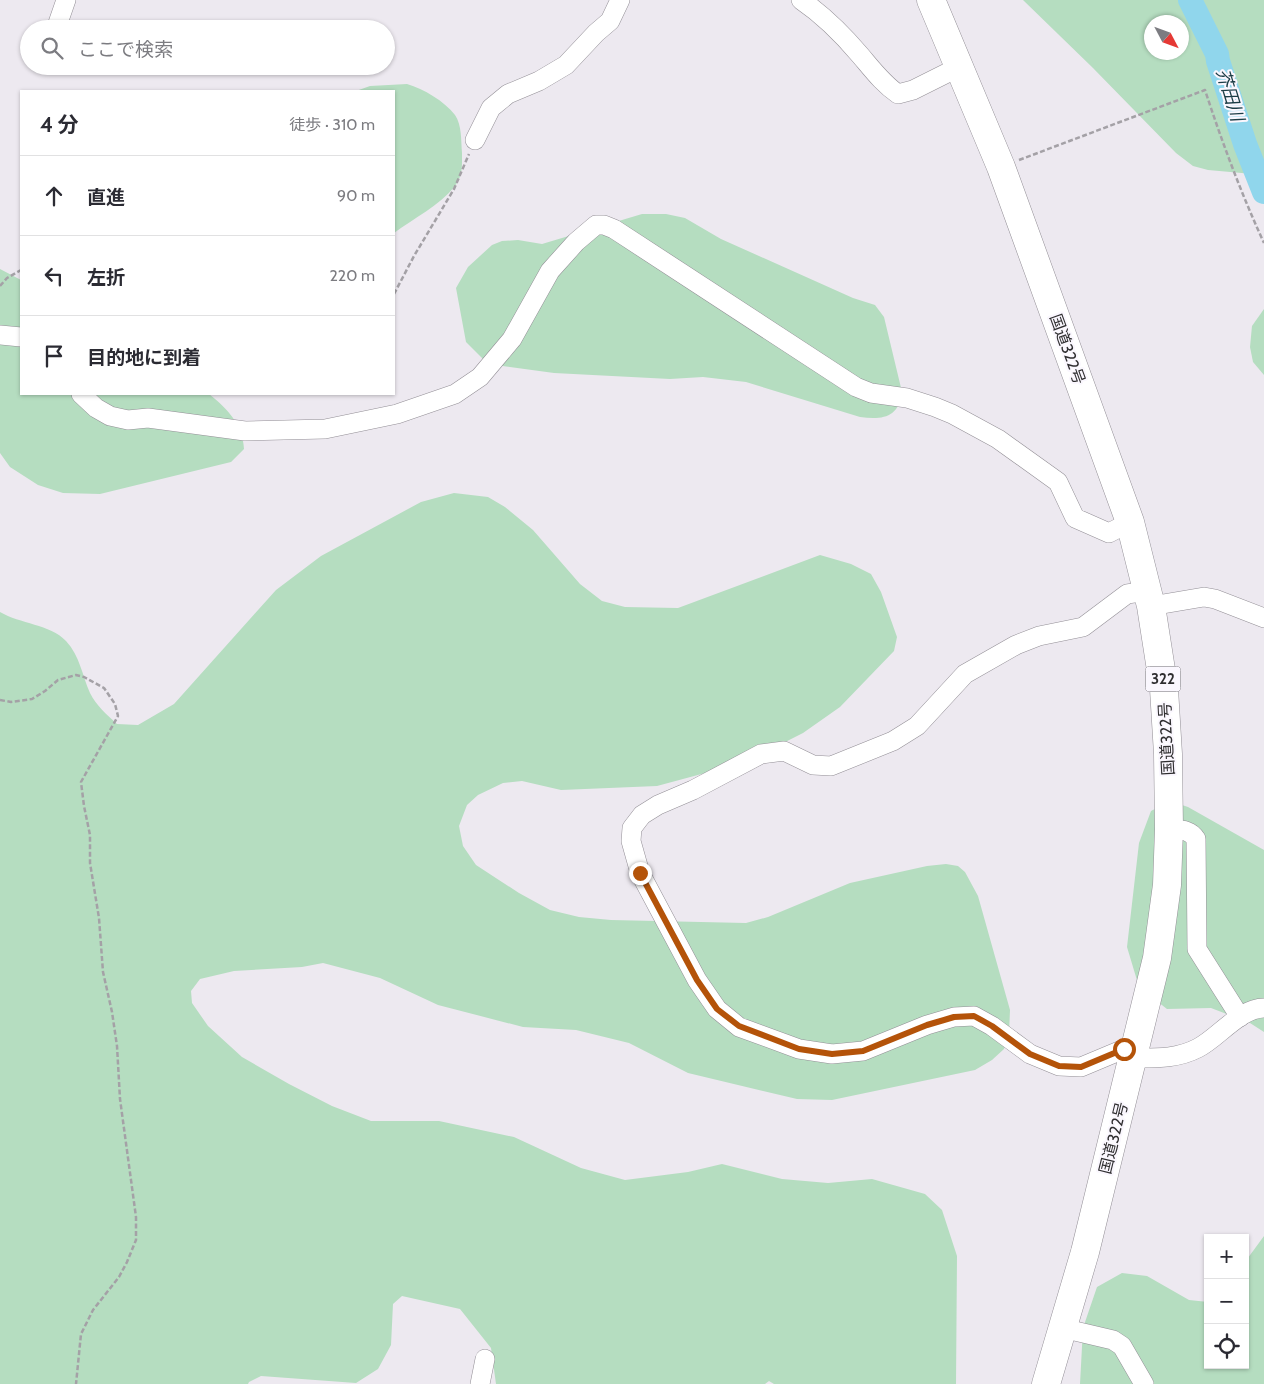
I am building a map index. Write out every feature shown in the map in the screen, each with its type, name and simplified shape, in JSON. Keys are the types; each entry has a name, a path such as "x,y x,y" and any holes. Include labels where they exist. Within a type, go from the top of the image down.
{"highway":[{"name":"国道322号","path":"931,0 1001,167 1130,522 1149,598 1164,689 1168,754 1169,830 1167,885 1157,958 1085,1252 1046,1384"}],"street":[{"path":"59,20 66,0"},
{"path":"475,140 490,108 508,94 539,81 566,65 610,21 620,0"},
{"path":"801,0 818,11 889,88 898,94 913,90 959,67"},
{"path":"82,395 96,408 110,416 128,420 148,418 245,431 325,429 397,414 455,394 480,377 512,339 550,271 576,242 596,226 604,226 614,229 856,387 871,393 907,398 935,407 998,439 1058,482 1075,518 1109,533 1130,522"},
{"path":"0,335 20,337"},
{"path":"1264,618 1215,598 1149,598 1127,594 1083,627 1039,636 1016,645 965,674 917,726 893,741 832,766 813,765 784,751 762,754 693,790 658,805 642,816 632,828 631,835 631,842 640,873 697,980 717,1009 739,1026 799,1049 832,1054 863,1051 927,1025 954,1017 974,1016 992,1026 1030,1054 1059,1066 1081,1067 1124,1049 1134,1054 1166,1058 1184,1055 1200,1047 1240,1017 1258,1008 1264,1008"},
{"path":"1169,830 1188,831 1196,839 1196,949 1240,1017"},
{"path":"1062,1328 1113,1340 1118,1343 1122,1346 1144,1384"},
{"path":"480,1384 485,1359"}],"path":[{"path":"1001,167 1205,90 1225,150 1264,243"},
{"path":"395,292 418,248 454,189 475,140"},
{"path":"0,286 7,278 20,271"},
{"path":"0,700 11,702 32,699 58,680 76,675 84,677 104,688 111,695 118,716 81,782 90,834 90,863 99,918 103,972 112,1012 120,1099 136,1216 136,1240 128,1262 119,1277 93,1310 81,1334 76,1384"}],"green space":[{"path":"1023,0 1264,0 1264,175 1208,170 1193,166 1176,153"},
{"path":"407,84 420,89 433,96 455,115 461,133 462,166 458,182 434,206 395,232 395,90 359,90 370,86"},
{"path":"642,214 666,214 685,218 721,239 853,298 875,305 884,317 902,392 897,407 888,415 868,418 746,382 703,377 670,379 554,373 488,364 466,342 456,288 468,267 492,245 502,241 518,240 542,244"},
{"path":"0,269 20,279 20,395 210,395 233,418 241,432 244,449 231,462 100,494 63,493 38,485 10,467 0,453"},
{"path":"1264,309 1264,375 1253,362 1250,347 1252,326"},
{"path":"454,493 488,497 505,507 533,530 580,584 602,601 625,607 678,608 820,555 851,564 871,574 881,592 897,637 894,651 840,707 803,733 746,762 657,786 561,790 522,781 503,783 478,795 467,805 459,826 463,846 476,865 519,893 550,910 579,917 611,920 746,923 768,917 850,883 927,866 946,864 958,866 965,872 978,896 1010,1010 1009,1034 1004,1049 992,1060 975,1070 832,1100 797,1099 688,1073 629,1043 576,1030 523,1027 438,1005 380,978 323,963 302,967 234,971 200,979 191,991 192,1003 208,1026 242,1057 332,1106 371,1121 439,1121 514,1137 581,1168 625,1180 688,1172 722,1164 782,1179 828,1183 872,1179 925,1194 942,1210 957,1256 956,1384 774,1384 769,1381 765,1384 496,1384 491,1348 460,1309 402,1296 393,1304 391,1345 378,1369 356,1383 261,1376 248,1384 0,1384 0,612 59,635 75,653 90,693 99,706 117,724 138,725 174,704 276,590 321,556 421,502"},
{"path":"1170,801 1188,807 1264,850 1264,1032 1250,1023 1211,1008 1167,1009 1139,987 1127,947 1139,843 1151,811"},
{"path":"1264,1236 1264,1384 1080,1384 1083,1328 1097,1287 1122,1273 1147,1276 1189,1300 1204,1302 1204,1369 1249,1369 1249,1257"}],"waterway":[{"name":"芥田川","path":"1190,0 1217,54 1245,144 1264,192"}],"route":[{"path":"640,873 697,980 717,1009 739,1026 799,1049 832,1054 863,1051 927,1025 954,1017 974,1016 992,1026 1030,1054 1059,1066 1081,1067 1124,1049"}]}
